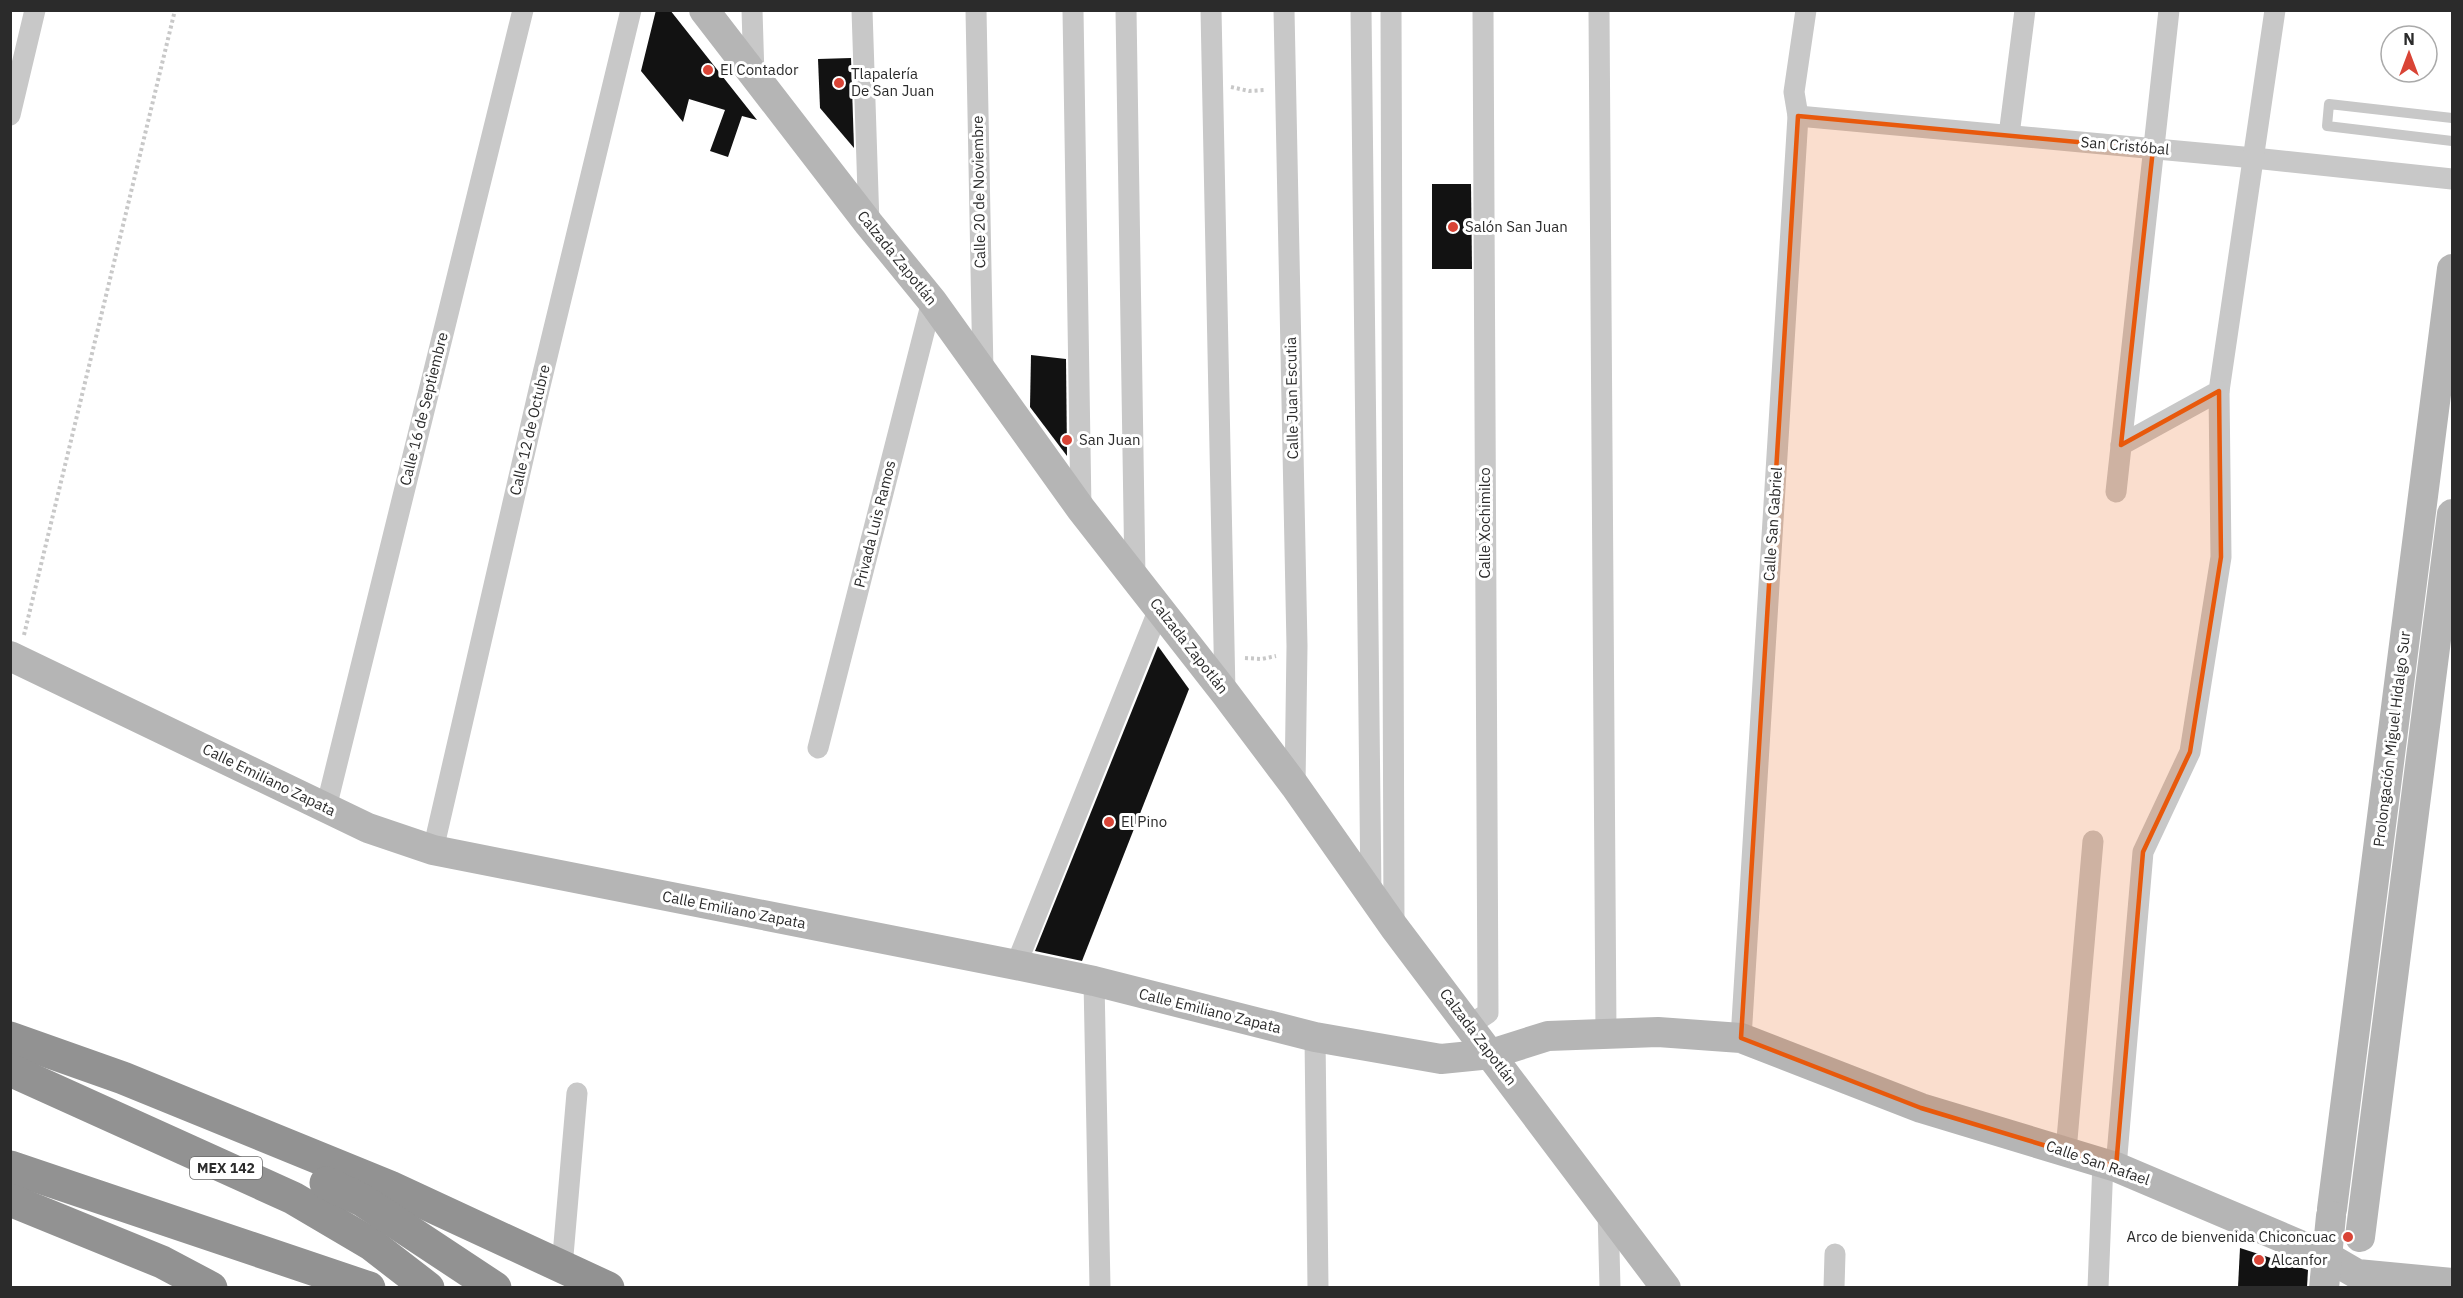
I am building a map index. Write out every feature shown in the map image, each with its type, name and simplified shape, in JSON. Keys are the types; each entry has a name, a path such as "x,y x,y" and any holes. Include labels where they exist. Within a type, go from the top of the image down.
{"highway":[{"path":"10,1040 123,1078 380,1183 608,1287"},
{"path":"10,1040 363,1200 495,1287"},
{"name":"MEX 142","path":"10,1070 293,1198 371,1244 428,1287"},
{"path":"10,1167 369,1287"},
{"path":"10,1200 162,1262 211,1287"}],"street":[{"path":"10,115 35,10"},
{"name":"Calle 16 de Septiembre","path":"326,808 523,10"},
{"name":"Calle 12 de Octubre","path":"433,850 539,390 631,10"},
{"name":"Calzada Zapotlán","path":"704,10 869,224 932,301 1081,509 1295,786 1394,927 1666,1287"},
{"path":"752,10 754,76"},
{"path":"862,10 869,224"},
{"name":"Calle 20 de Noviembre","path":"976,10 982,373"},
{"path":"1073,10 1081,509"},
{"path":"1126,10 1135,578"},
{"path":"1212,10 1225,693"},
{"name":"Calle Juan Escutia","path":"1284,10 1297,646 1295,786"},
{"path":"1361,10 1371,895"},
{"path":"1391,10 1394,927"},
{"name":"Calle Xochimilco","path":"1470,1025 1488,1013 1483,10"},
{"path":"1599,10 1606,1034"},
{"name":"Calle San Gabriel","path":"1741,1038 1798,116 1794,92 1806,10"},
{"path":"2009,135 2025,10"},
{"path":"2116,492 2169,10"},
{"path":"2098,1287 2143,852 2190,752 2221,557 2218,391 2275,10"},
{"name":"San Cristóbal","path":"1798,116 2254,158 2452,179"},
{"name":"Prolongación Miguel Hidalgo Sur","path":"2325,1287 2326,1256 2452,269"},
{"name":"Privada Luis Ramos","path":"818,748 932,301"},
{"path":"2121,445 2218,391"},
{"name":"Prolongación Miguel Hidalgo Sur","path":"2356,1281 2359,1240 2452,514"},
{"path":"1016,965 1159,609"},
{"name":"Calle Emiliano Zapata","path":"15,658 368,828 433,850 1094,981 1315,1037 1441,1059 1491,1054 1548,1036 1606,1034"},
{"path":"2066,1151 2093,841"},
{"path":"1094,981 1100,1287"},
{"name":"Calle San Rafael","path":"1606,1034 1658,1032 1741,1038 1921,1108 2109,1165 2326,1256 2356,1281 2452,1283"},
{"path":"1315,1037 1318,1287"},
{"path":"562,1266 577,1093"},
{"path":"1608,1210 1610,1287"},
{"path":"1834,1287 1835,1254"}],"lane":[{"path":"2452,118 2329,104 2327,126 2452,141"}],"path":[{"path":"15,658 175,10"},
{"path":"1213,69 1223,85 1249,91 1272,89 1285,61"},
{"path":"1224,646 1242,658 1262,659 1284,655 1297,646"}],"highlighted area":[{"path":"1798,116 2153,149 2121,445 2219,391 2221,557 2190,752 2143,852 2116,1167 1921,1108 1741,1038"}],"building":[{"path":"656,10 670,10 757,120 742,116 728,157 710,151 725,110 689,99 683,122 641,71"},
{"name":"Tlapalería De San Juan","path":"851,58 854,148 820,108 818,59"},
{"name":"Salón San Juan","path":"1432,184 1471,184 1472,269 1432,269"},
{"name":"San Juan","path":"1031,355 1066,359 1067,456 1030,407"},
{"name":"El Pino","path":"1158,646 1189,689 1082,961 1035,951"},
{"name":"Alcanfor","path":"2240,1248 2308,1270 2307,1287 2238,1287"}],"place":[{"name":"El Contador","path":"708,70"},
{"name":"Tlapalería De San Juan","path":"839,83"},
{"name":"Salón San Juan","path":"1453,227"},
{"name":"San Juan","path":"1067,440"},
{"name":"El Pino","path":"1109,822"},
{"name":"Arco de bienvenida Chiconcuac","path":"2348,1237"},
{"name":"Alcanfor","path":"2259,1260"}]}
